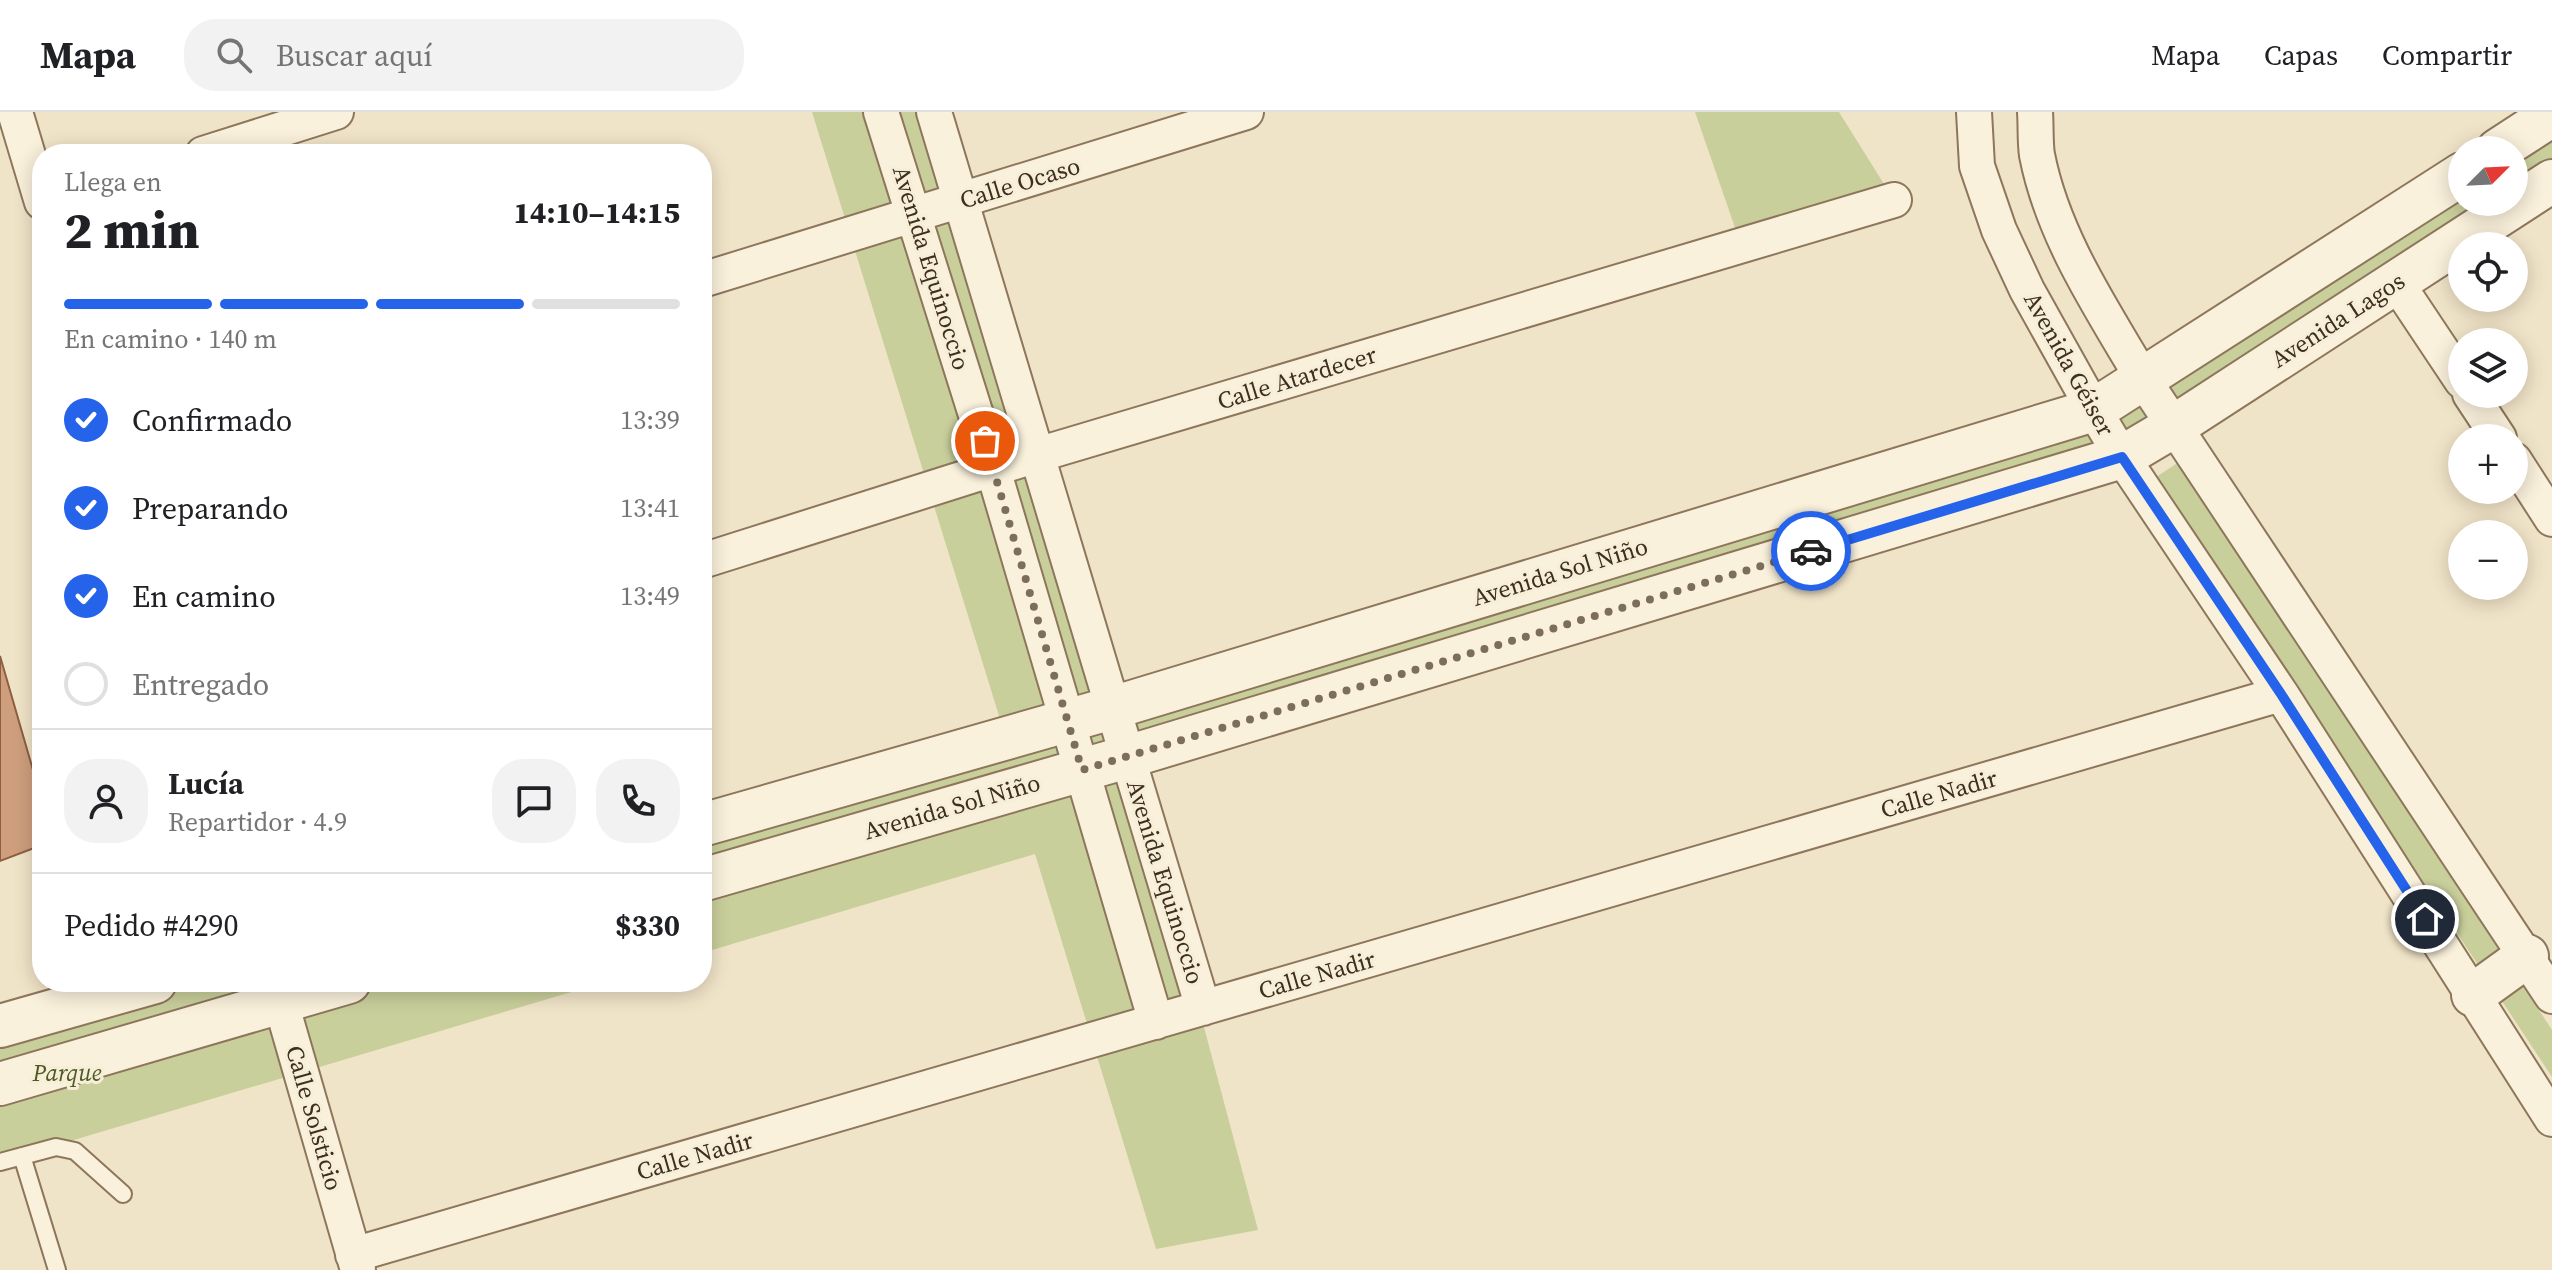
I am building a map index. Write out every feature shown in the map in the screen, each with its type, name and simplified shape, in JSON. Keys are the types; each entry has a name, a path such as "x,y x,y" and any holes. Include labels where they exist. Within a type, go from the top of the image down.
{"street":[{"path":"15,112 32,169"},
{"path":"235,144 336,112"},
{"name":"Avenida Equinoccio","path":"881,112 993,469 1156,1022"},
{"name":"Avenida Equinoccio","path":"934,112 1203,1008"},
{"name":"Calle Ocaso","path":"712,277 1246,112"},
{"name":"Avenida Géiser","path":"1974,112 1977,166 1999,230 2027,290 2094,410 2122,457 2281,694 2552,1119"},
{"path":"2035,112 2037,155 2061,235 2143,379 2552,996"},
{"path":"2520,136 2552,115"},
{"name":"Avenida Lagos","path":"2122,457 2552,181"},
{"path":"2094,410 2448,183"},
{"name":"Calle Atardecer","path":"712,558 1037,455 1894,200"},
{"path":"2396,282 2448,360"},
{"name":"Avenida Sol Niño","path":"712,822 1112,708 2094,410"},
{"name":"Avenida Sol Niño","path":"712,877 1127,757 2122,457"},
{"path":"2533,474 2552,519"},
{"name":"Calle Nadir","path":"355,1262 1203,1008 2281,694"},
{"path":"2473,995 2527,956"},
{"path":"0,1026 120,992"},
{"path":"2,1076 278,992"},
{"name":"Calle Solsticio","path":"278,992 355,1262"}],"lane":[{"path":"0,1162 56,1147 75,1151 123,1194"},
{"path":"22,1156 57,1270"}],"green space":[{"path":"812,112 937,112 1113,707 2094,410 2448,179 2448,216 2496,216 2471,232 2448,232 2448,246 2107,461 1124,742 1168,892 1258,1230 1156,1249 1035,854 712,950 712,819 1000,719"},
{"path":"1695,112 1839,112 1894,200 1741,245"},
{"path":"2552,112 2552,181 2528,196 2528,136"},
{"path":"2182,460 2552,1030 2552,1077 2156,477"},
{"name":"Parque","path":"113,992 571,992 0,1162 0,1024"}],"building":[{"path":"0,656 32,766 32,849 0,861"}],"way so far":[{"path":"985,441 1082,770 1811,551"}],"route":[{"path":"1811,551 2122,457 2281,694 2425,919"}]}
